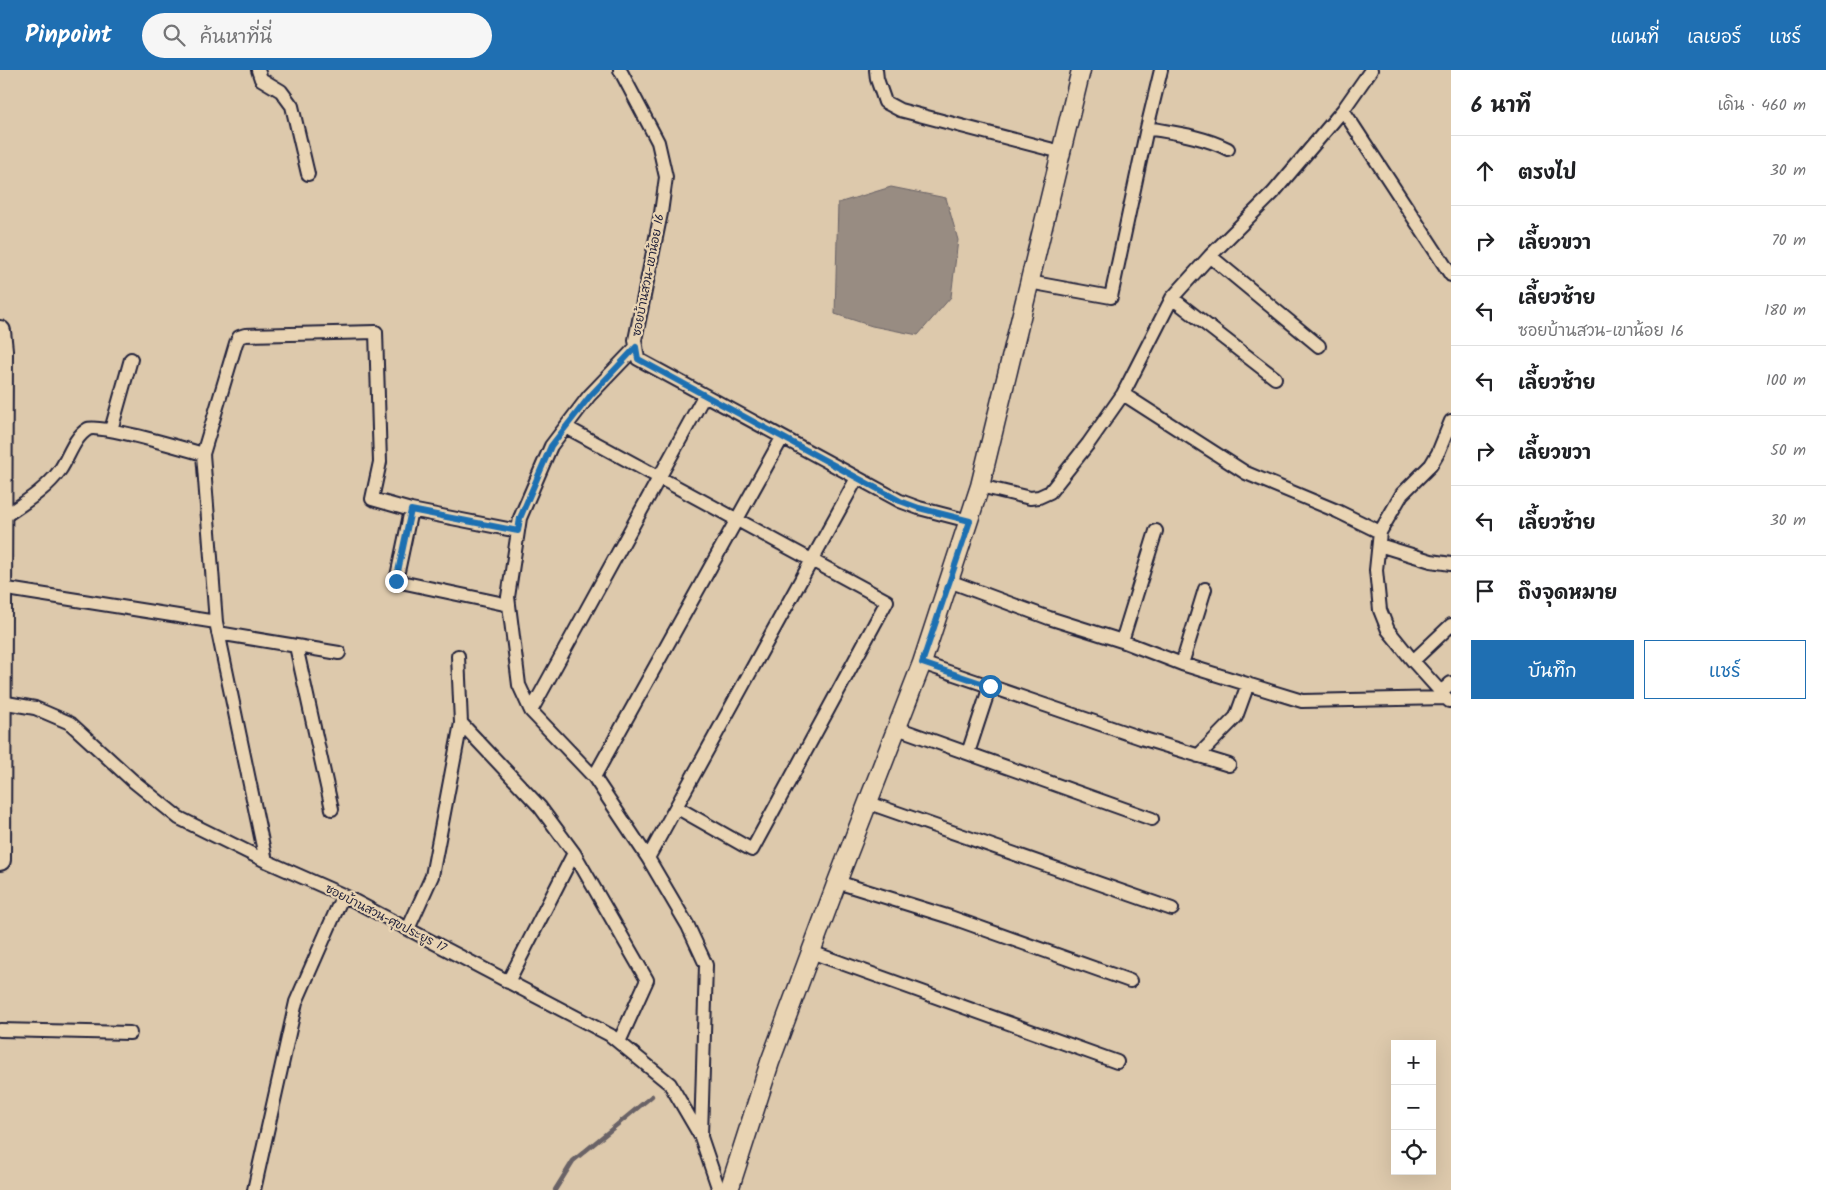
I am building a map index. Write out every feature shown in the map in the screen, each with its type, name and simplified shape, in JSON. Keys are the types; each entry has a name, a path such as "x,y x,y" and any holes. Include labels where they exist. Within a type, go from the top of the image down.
{"main road":[{"path":"0,339 2,518 0,860"}],"street":[{"path":"258,70 261,79 281,91 292,106 308,174"},
{"name":"ซอยบ้านสวน-เขาน้อย 16","path":"620,70 658,142 666,177 661,213 635,340 638,359 900,501 919,508 970,521"},
{"path":"876,70 885,102 900,110 1061,152"},
{"path":"729,1190 770,1062 922,663 970,521 1081,70"},
{"path":"1029,282 1111,297 1161,70"},
{"path":"980,486 1030,498 1039,497 1050,492 1088,444 1123,394 1172,298 1210,256 1273,193 1343,110 1371,70"},
{"path":"1343,110 1451,275"},
{"path":"1147,128 1198,137 1228,149"},
{"path":"1210,256 1319,346"},
{"path":"1172,298 1275,378"},
{"path":"266,861 217,627 203,454 239,337 245,335 376,332 380,462 372,499 411,510 518,531"},
{"path":"636,347 590,396 551,446 520,518 508,597 519,685 531,711 594,778 648,858 688,926 706,965 701,1137"},
{"path":"111,430 131,359"},
{"path":"1123,394 1246,473 1337,511 1379,538 1431,561 1451,564"},
{"path":"531,711 704,396"},
{"path":"1446,698 1388,630 1380,610 1376,570 1379,538 1402,494 1435,459 1451,421"},
{"path":"566,426 887,601 752,850 676,807"},
{"path":"2,518 33,497 60,471 76,442 88,428 95,427 111,430 203,454"},
{"path":"594,778 782,438"},
{"path":"648,858 857,478"},
{"path":"411,510 396,581 509,605"},
{"path":"1122,641 1156,531"},
{"path":"950,581 1182,664 1302,701 1446,698"},
{"path":"1,588 217,627 339,654"},
{"path":"1182,664 1205,589"},
{"path":"1413,661 1451,625"},
{"path":"296,646 332,809"},
{"path":"408,929 432,876 461,723 458,656"},
{"path":"922,663 1229,765"},
{"path":"1446,698 1451,683"},
{"path":"1198,756 1236,717 1248,684"},
{"path":"968,753 990,686"},
{"name":"ซอยบ้านสวน-ศุขประยูร 17","path":"1,702 35,708 70,723 132,780 179,818 266,861 343,895 610,1035 670,1084 701,1137 719,1190"},
{"path":"461,723 540,806 574,853 647,980 619,1042"},
{"path":"897,728 1152,819"},
{"path":"869,803 1172,909"},
{"path":"508,982 574,853"},
{"path":"837,882 950,917 1130,981"},
{"path":"254,1190 296,1002 343,895"},
{"path":"811,952 1117,1062"},
{"path":"0,1030 130,1032"}],"shaded area":[{"path":"891,187 946,198 958,240 951,297 918,335 872,326 835,314 838,203"}],"waterway":[{"path":"555,1190 573,1161 652,1096"}],"route":[{"path":"396,581 411,510 518,531 520,518 551,446 590,396 636,347 638,359 900,501 919,508 970,521 922,663 990,686"}]}
